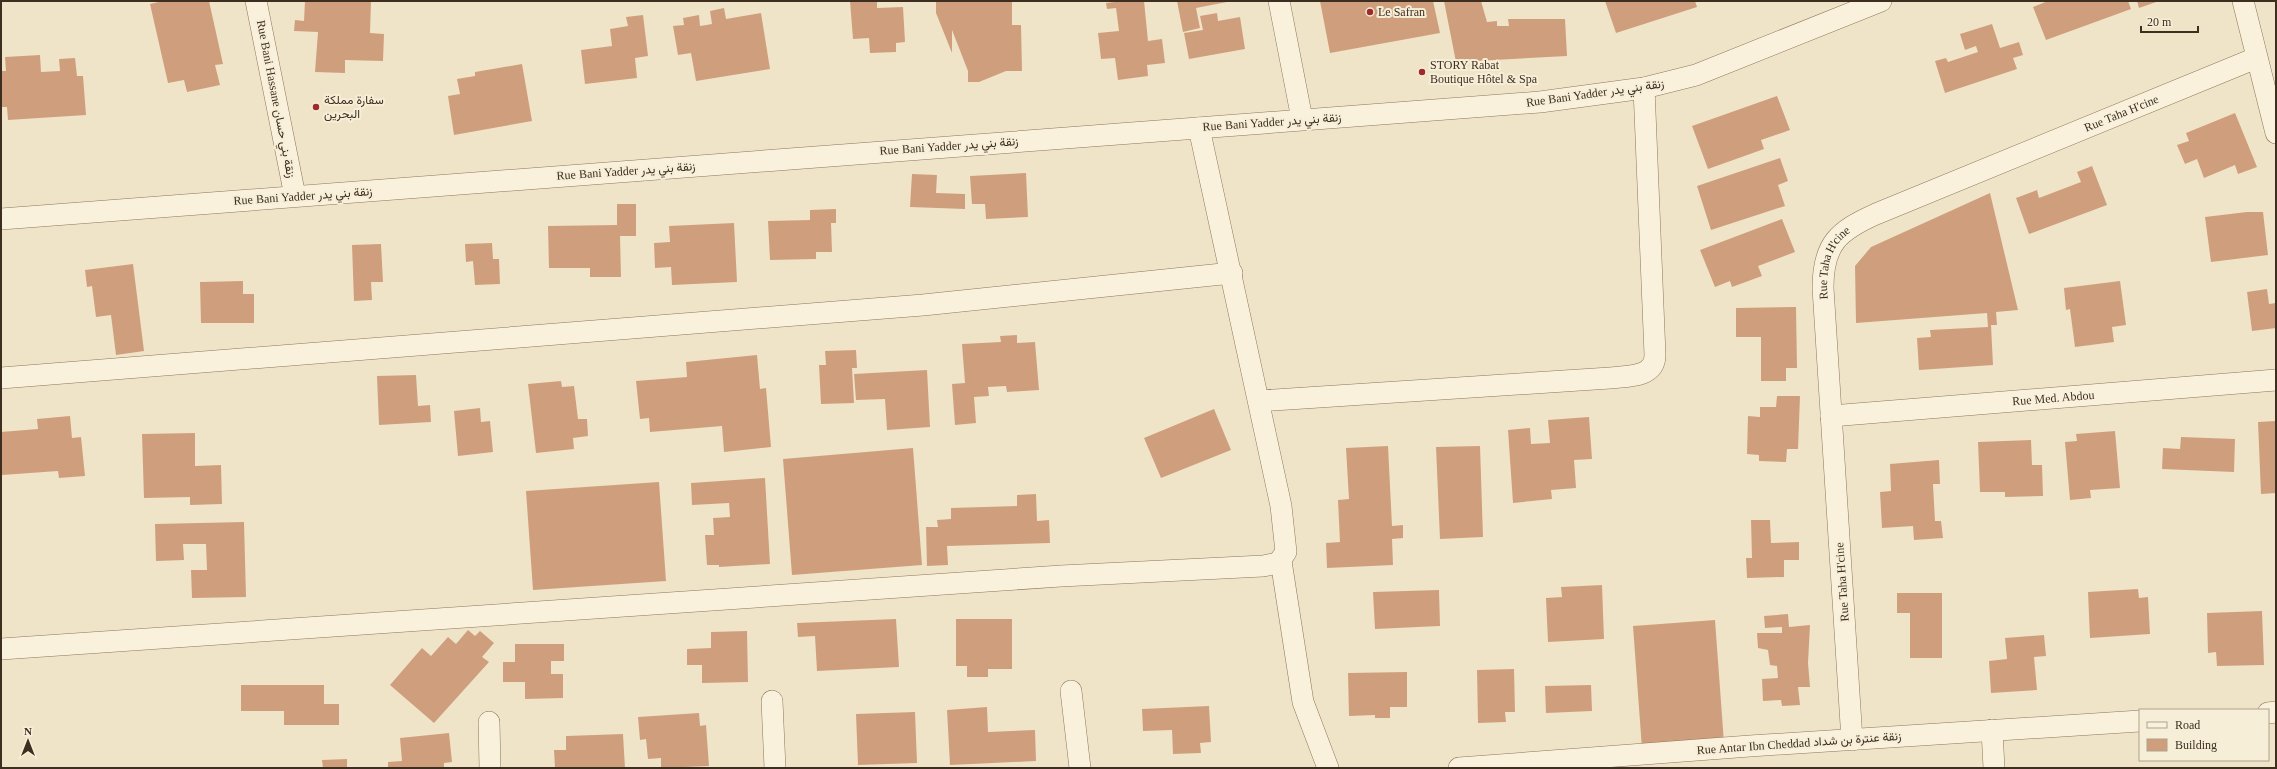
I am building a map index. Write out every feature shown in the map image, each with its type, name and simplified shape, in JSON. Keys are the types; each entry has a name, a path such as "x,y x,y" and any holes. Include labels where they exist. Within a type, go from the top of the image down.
{"street":[{"name":"Rue Bani Hassane زنقة بني حسان","path":"256,1 295,196"},
{"path":"1278,1 1302,119"},
{"name":"Rue Bani Yadder زنقة بني يدر","path":"1,218 1540,102 1644,88 1696,75 1881,1"},
{"path":"2243,1 2256,58 2276,133"},
{"name":"Rue Taha H'cine","path":"1852,740 1823,276 1827,251 1842,233 1856,223 1876,214 2256,58"},
{"path":"1259,402 1610,378 1644,373 1651,369 1655,363 1655,356 1644,88"},
{"path":"1199,128 1232,273 1284,524 1286,552 1281,561 1303,702 1328,768"},
{"path":"1,378 923,305 1232,273"},
{"name":"Rue Med. Abdou","path":"1831,416 2276,380"},
{"path":"1,649 1061,576 1263,566 1281,561"},
{"path":"1071,691 1080,768"},
{"path":"772,701 775,768"},
{"name":"Rue Antar Ibn Cheddad زنقة عنترة بن شداد","path":"1459,768 1647,761 1852,740 2139,721"},
{"path":"488,722 490,768"},
{"path":"1992,730 1994,768"}],"building":[{"path":"163,1 209,1 223,64 215,65 220,85 187,92 184,80 168,83 150,4"},
{"path":"305,1 371,1 370,33 384,34 383,61 345,60 345,73 315,72 318,32 294,31 295,20 304,21"},
{"path":"850,1 877,1 877,8 903,7 905,42 896,43 896,52 870,53 869,38 853,39"},
{"path":"936,1 1012,1 1012,25 1021,25 1022,71 1006,71 979,82 968,82 968,71 952,30 952,53 936,13"},
{"path":"1144,1 1148,41 1162,39 1165,63 1147,65 1148,76 1118,80 1115,58 1101,59 1098,33 1119,31 1116,8 1107,9 1106,3"},
{"path":"1177,1 1227,2 1196,8 1200,28 1183,32"},
{"path":"1320,1 1433,1 1440,33 1330,53"},
{"path":"1444,1 1481,1 1487,22 1497,21 1497,26 1509,26 1508,19 1565,19 1567,56 1456,62"},
{"path":"1605,1 1695,1 1697,7 1616,33"},
{"path":"2048,1 2128,1 2131,9 2046,40 2033,7"},
{"path":"2137,1 2159,1 2139,8"},
{"path":"724,8 726,19 761,13 770,69 696,81 691,53 678,55 673,26 684,25 683,18 699,15 700,26 712,24 710,11"},
{"path":"1217,13 1218,21 1240,17 1245,49 1189,59 1184,33 1203,30 1200,16"},
{"path":"643,15 648,56 635,58 637,78 585,84 581,50 612,46 610,29 628,26 626,17"},
{"path":"1992,24 2000,48 2019,42 2023,55 2013,58 2017,69 1945,93 1935,61 1946,58 1948,62 1978,52 1976,46 1965,50 1960,34"},
{"path":"40,55 41,72 60,71 59,59 75,58 77,76 83,76 86,115 8,120 7,107 1,107 1,71 6,71 5,57"},
{"path":"522,64 532,121 454,135 448,96 460,94 457,79 475,76 475,72"},
{"path":"1777,96 1790,130 1761,140 1764,149 1708,169 1692,126"},
{"path":"2235,113 2257,167 2238,174 2235,165 2204,178 2197,159 2185,164 2177,145 2189,141 2186,133"},
{"path":"1780,158 1788,181 1778,185 1785,206 1711,230 1697,186"},
{"path":"2092,166 2107,205 2029,234 2016,198 2037,190 2039,198 2081,182 2077,172"},
{"path":"1026,173 1028,217 986,219 985,204 972,204 970,176"},
{"path":"912,174 937,175 936,193 965,194 965,209 910,207"},
{"path":"1990,193 2018,310 1996,312 1997,325 1991,325 1993,365 1919,370 1917,338 1931,337 1930,330 1988,327 1987,313 1856,323 1855,266 1871,247"},
{"path":"617,204 636,204 636,236 620,236 621,277 590,277 590,268 549,268 548,226 617,225"},
{"path":"836,209 836,223 831,223 832,252 816,252 816,259 770,260 768,221 810,220 810,210"},
{"path":"2247,212 2263,212 2268,255 2211,262 2205,217"},
{"path":"1782,219 1795,252 1758,266 1762,276 1732,287 1730,281 1715,287 1700,250"},
{"path":"734,223 737,282 672,285 671,267 655,268 654,243 670,242 669,226"},
{"path":"492,243 493,259 499,259 500,284 475,285 473,261 466,262 465,244"},
{"path":"381,244 383,282 371,282 372,300 354,301 352,245"},
{"path":"133,264 144,351 116,355 111,315 96,317 92,286 87,287 85,270"},
{"path":"243,281 243,294 254,294 254,323 201,323 200,282"},
{"path":"2120,281 2126,325 2112,327 2114,342 2075,347 2070,309 2066,310 2064,288"},
{"path":"2267,289 2269,304 2276,303 2276,328 2252,331 2247,292"},
{"path":"1796,307 1797,368 1786,368 1786,381 1761,381 1761,337 1736,337 1736,308"},
{"path":"1017,335 1017,343 1035,342 1039,390 1007,392 1006,386 988,387 989,396 974,397 976,423 955,425 952,384 965,383 962,344 1001,342 1000,336"},
{"path":"856,350 857,368 852,368 854,403 821,404 819,365 826,365 825,351"},
{"path":"757,355 760,389 766,388 771,447 724,452 722,426 650,432 649,418 640,419 636,381 687,377 686,362"},
{"path":"927,370 930,427 887,430 885,399 856,400 854,374"},
{"path":"416,375 418,406 430,405 431,422 379,425 377,376"},
{"path":"561,381 562,387 574,386 578,419 587,419 588,436 573,438 574,449 536,453 528,384"},
{"path":"1777,396 1800,396 1798,449 1787,449 1786,462 1759,461 1759,455 1747,454 1748,416 1760,417 1760,407 1776,407"},
{"path":"480,408 481,422 490,421 493,452 458,456 454,411"},
{"path":"1214,409 1231,450 1161,478 1144,438"},
{"path":"70,416 72,438 81,437 85,476 59,478 58,471 2,475 1,432 38,429 37,419"},
{"path":"1589,417 1592,459 1574,460 1576,488 1551,490 1552,499 1513,503 1508,430 1530,428 1531,444 1550,443 1548,420"},
{"path":"2276,421 2276,493 2261,494 2258,422"},
{"path":"2115,431 2120,488 2090,490 2091,498 2070,500 2065,442 2077,441 2076,434"},
{"path":"195,433 195,466 221,465 222,504 190,505 190,497 144,498 142,434"},
{"path":"2181,437 2235,439 2234,472 2162,469 2163,448 2180,449"},
{"path":"2031,440 2032,465 2042,465 2043,496 2005,497 2005,492 1980,492 1978,442"},
{"path":"1388,446 1392,526 1403,525 1403,538 1392,539 1393,565 1327,568 1326,543 1340,542 1338,500 1349,499 1346,448"},
{"path":"1480,446 1483,537 1440,539 1436,447"},
{"path":"913,448 922,565 792,575 783,459"},
{"path":"1939,460 1940,484 1933,484 1935,521 1941,521 1943,538 1914,540 1913,526 1882,528 1880,492 1891,491 1890,464"},
{"path":"765,478 770,564 719,567 719,565 707,565 705,535 714,535 713,518 730,517 729,503 692,505 691,483"},
{"path":"659,482 666,581 533,590 526,491"},
{"path":"1036,494 1037,521 1049,520 1050,543 947,546 948,565 927,566 926,527 938,527 937,520 951,519 951,508 1017,506 1017,495"},
{"path":"1751,520 1770,520 1771,543 1799,542 1799,560 1784,560 1784,577 1747,578 1746,558 1752,558"},
{"path":"244,522 246,597 192,598 191,570 207,570 206,544 183,544 184,560 156,561 155,524"},
{"path":"1602,585 1604,639 1548,642 1546,598 1562,597 1561,587"},
{"path":"2138,589 2139,598 2148,597 2150,634 2090,638 2088,592"},
{"path":"1439,590 1440,626 1375,629 1373,592"},
{"path":"1897,593 1942,593 1942,658 1910,658 1910,613 1897,613"},
{"path":"2262,611 2264,665 2217,666 2216,652 2208,653 2207,613"},
{"path":"1788,614 1789,627 1810,625 1808,663 1810,687 1798,687 1800,705 1782,706 1781,700 1763,701 1762,679 1778,678 1777,666 1770,665 1768,650 1758,648 1757,633 1782,633 1782,627 1765,628 1764,616"},
{"path":"896,619 899,667 817,671 815,636 798,637 797,623"},
{"path":"956,619 1012,619 1012,669 988,669 988,677 967,677 967,666 956,666"},
{"path":"1715,620 1724,743 1642,749 1633,626"},
{"path":"468,630 475,636 480,631 494,643 482,657 489,662 434,723 390,685 422,648 431,656 448,637 456,644"},
{"path":"747,631 748,682 702,683 702,665 687,665 687,649 711,648 711,632"},
{"path":"2044,635 2046,656 2034,657 2037,690 1991,693 1989,661 2007,659 2005,638"},
{"path":"515,644 564,644 564,661 551,661 551,674 563,674 563,698 525,699 525,682 503,682 503,662 515,662"},
{"path":"1514,669 1515,712 1505,712 1506,722 1478,723 1477,670"},
{"path":"1407,672 1407,707 1390,707 1390,718 1375,718 1375,715 1349,716 1348,673"},
{"path":"241,685 324,685 324,704 339,704 339,725 284,725 284,711 241,711"},
{"path":"1591,685 1592,711 1546,713 1545,686"},
{"path":"1209,706 1211,742 1200,743 1201,753 1173,754 1172,730 1143,731 1142,709"},
{"path":"987,707 988,732 1035,730 1036,761 950,765 947,710"},
{"path":"915,712 917,763 858,765 856,714"},
{"path":"699,713 700,726 706,725 709,766 661,768 661,758 648,759 646,739 640,740 638,717"},
{"path":"449,733 452,762 444,763 444,768 388,768 388,762 402,761 400,738"},
{"path":"623,734 625,768 555,768 554,750 566,750 566,736"},
{"path":"347,759 347,768 323,768 322,760"}],"place":[{"name":"Le Safran","path":"1370,12"},
{"name":"STORY Rabat Boutique Hôtel & Spa","path":"1422,72"},
{"name":"سفارة مملكة البحرين","path":"316,107"}]}
